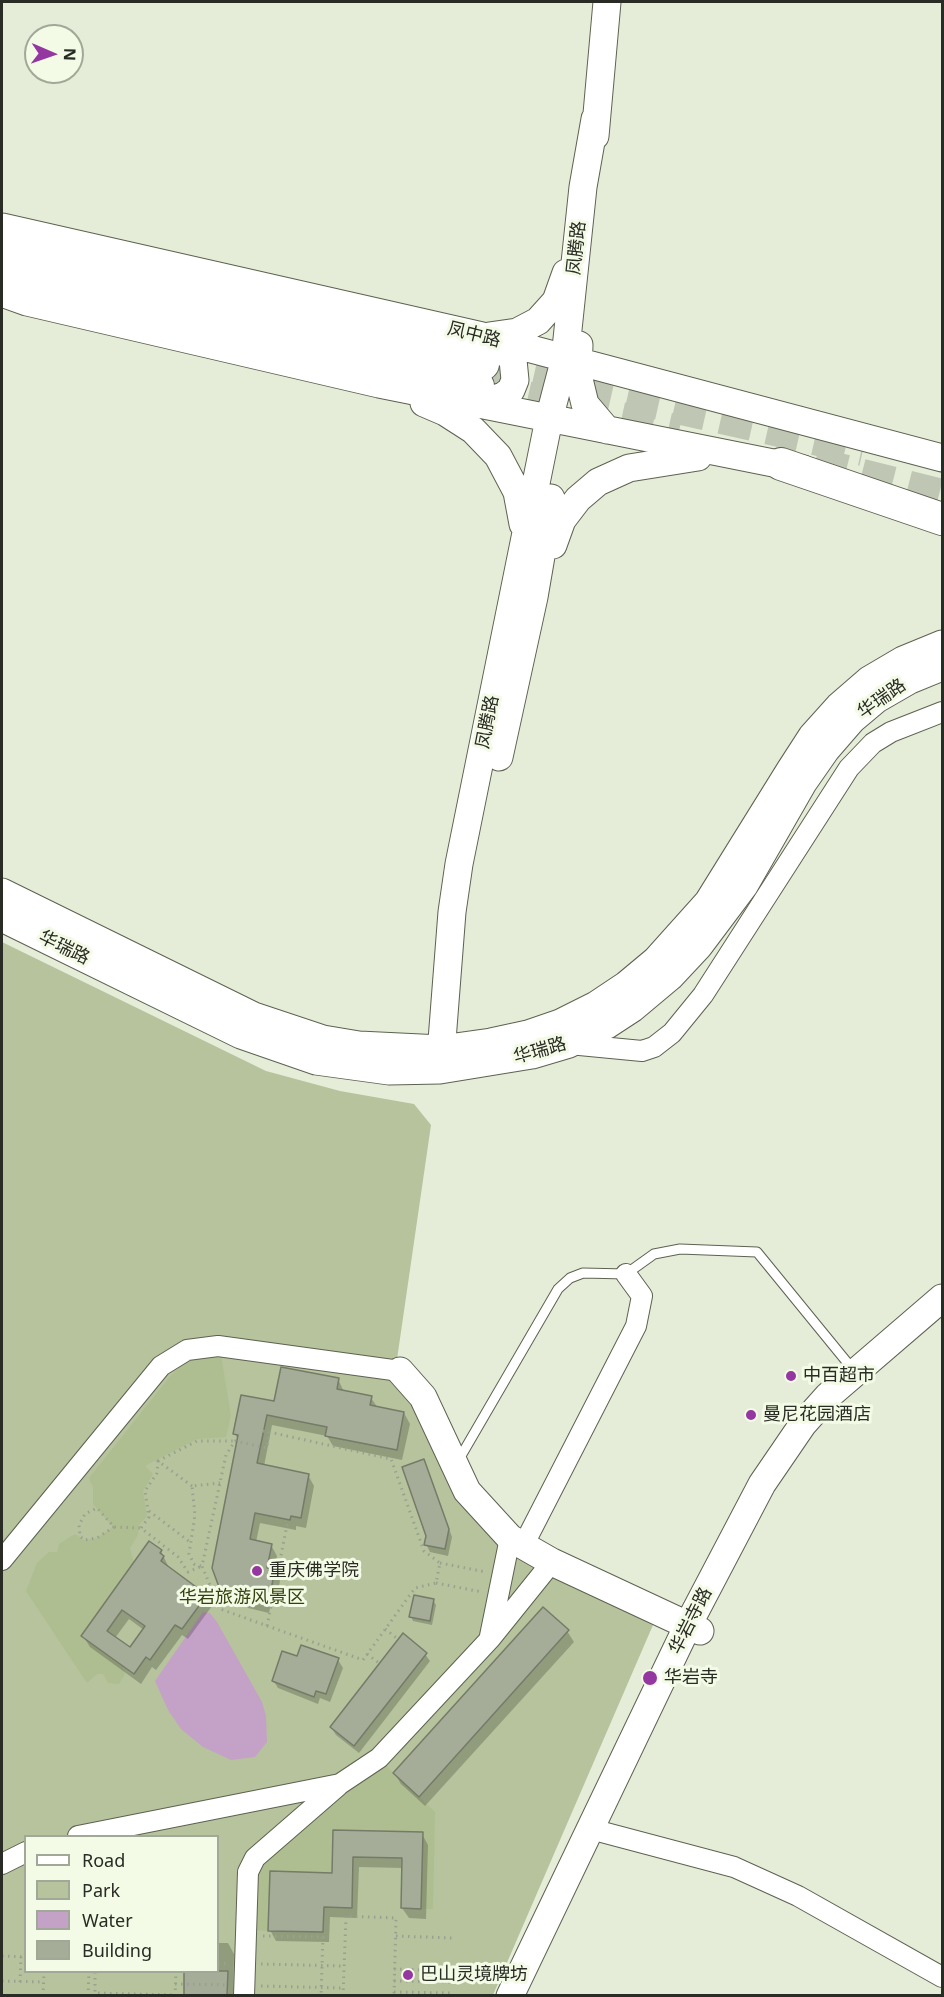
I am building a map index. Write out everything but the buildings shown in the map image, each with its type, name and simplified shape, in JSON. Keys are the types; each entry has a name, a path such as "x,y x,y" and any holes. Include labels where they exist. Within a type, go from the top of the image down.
{"main road":[{"path":"2,243 39,256 481,362"},
{"path":"2,273 481,362"},
{"path":"781,464 942,519"}],"street":[{"path":"607,2 595,118 596,190 567,365 585,404 607,430"},
{"name":"凤腾路","path":"450,1059 452,912 459,864 525,537 557,420 565,400 583,187 595,118"},
{"path":"481,362 504,334 528,327 548,312 556,301 565,277 583,187"},
{"name":"凤中路","path":"2,227 481,362 535,350 567,365 942,458"},
{"path":"2,293 27,302 379,384 781,464 942,504"},
{"path":"415,391 492,400 511,390 515,380 513,360 501,347 481,362"},
{"path":"379,384 445,412 473,430 486,442 509,473 517,492 525,537"},
{"name":"凤腾路","path":"450,1059 476,868 534,597 557,420"},
{"path":"534,597 562,520 578,499 598,482 629,468 662,461 728,454"},
{"name":"华瑞路","path":"2,918 241,1035 280,1050 353,1068 389,1071 450,1059 560,1023 596,1005 626,985 686,931 708,902 812,736 839,706 869,680 903,660 942,644"},
{"name":"华瑞路","path":"2,892 254,1016 286,1028 359,1045 450,1059 532,1055 569,1044 633,1008 670,977 699,946 744,886 803,783 826,750 852,720 878,699 909,680 942,667"},
{"path":"569,1044 642,1051 654,1047 672,1033 704,995 849,768 873,743 891,732 942,712"},
{"path":"489,1639 502,1575 517,1542 636,1326 642,1296 626,1274"},
{"name":"华岩寺路","path":"510,1995 694,1628 792,1460 858,1376 942,1298"},
{"name":"华岩寺路","path":"858,1376 942,1315"},
{"path":"2,1560 161,1366 187,1350 218,1346 400,1371 423,1396 467,1491 517,1542 552,1563 694,1628"},
{"path":"238,1989 236,1964 248,1872 255,1858 340,1784 379,1758 489,1639 552,1563"},
{"name":"华岩寺路","path":"525,1995 694,1628"},
{"path":"83,1835 340,1784"},
{"path":"602,1832 734,1867 798,1896 942,1977"},
{"path":"2,1864 24,1853"}],"lane":[{"path":"455,1466 558,1289 570,1278 583,1273 626,1274 654,1254 680,1249 757,1252 858,1376"}],"path":[{"path":"263,1431 391,1459 423,1551 440,1563 502,1575"},
{"path":"158,1461 197,1441 235,1441 267,1448 270,1432"},
{"path":"235,1441 226,1455 202,1566 220,1609 363,1660 415,1588 436,1583 498,1595"},
{"path":"158,1461 192,1486 220,1483"},
{"path":"141,1528 149,1517 145,1491 157,1473 158,1461"},
{"path":"192,1486 195,1515 189,1554 194,1564 202,1566"},
{"path":"114,1527 96,1508 85,1514 79,1525 80,1536 84,1540 97,1538 114,1527 141,1528 178,1557 188,1572 202,1566"},
{"path":"149,1511 190,1542"},
{"path":"267,1626 288,1520"},
{"path":"436,1583 440,1563"},
{"path":"385,1629 398,1639"},
{"path":"367,1654 379,1664"},
{"path":"342,1995 346,1916 396,1918 394,1994 450,1993"},
{"path":"255,1935 323,1937 321,1995"},
{"path":"396,1936 453,1938"},
{"path":"2,1956 23,1957 20,1982"},
{"path":"219,1964 344,1966"},
{"path":"394,1969 452,1971"},
{"path":"43,1995 44,1973"},
{"path":"88,1973 88,1995"},
{"path":"95,1973 94,1993 175,1995 176,1973"},
{"path":"2,1981 44,1982"},
{"path":"394,1981 451,1983"},
{"path":"88,1983 95,1983"},
{"path":"175,1984 238,1989 343,1988"}],"green space":[{"name":"华岩旅游风景区","path":"2,942 266,1071 340,1091 414,1104 431,1125 395,1373 494,1538 653,1625 493,1995 2,1995"},
{"path":"221,1355 231,1416 226,1437 197,1439 145,1466 153,1474 143,1491 147,1516 139,1525 138,1535 130,1548 134,1563 82,1636 122,1665 125,1674 119,1684 108,1683 103,1674 97,1674 87,1683 26,1591 37,1563 49,1552 57,1552 59,1544 75,1534 84,1540 97,1538 113,1527 93,1504 93,1487 89,1478 172,1374 189,1359"},
{"path":"383,1763 435,1812 433,1909 421,1909 423,1832 334,1830 331,1907 324,1907 325,1873 271,1871 268,1931 252,1930 254,1873 260,1861 343,1789"}],"water":[{"path":"203,1612 210,1613 217,1622 262,1702 266,1716 267,1742 255,1757 231,1760 203,1747 181,1729 168,1710 155,1681"}],"tunnel":[{"path":"487,365 863,450"},
{"path":"481,387 679,431"},
{"path":"815,463 942,495"}],"place":[{"name":"中百超市","path":"791,1376"},
{"name":"曼尼花园酒店","path":"751,1415"},
{"name":"重庆佛学院","path":"257,1571"},
{"name":"华岩寺","path":"650,1678"},
{"name":"巴山灵境牌坊","path":"408,1975"}]}
